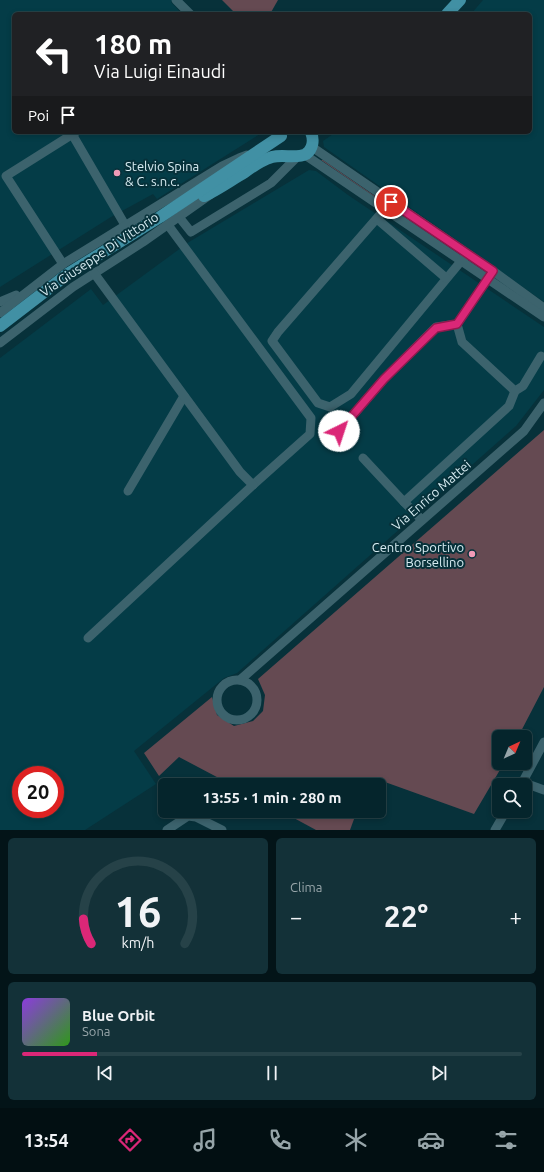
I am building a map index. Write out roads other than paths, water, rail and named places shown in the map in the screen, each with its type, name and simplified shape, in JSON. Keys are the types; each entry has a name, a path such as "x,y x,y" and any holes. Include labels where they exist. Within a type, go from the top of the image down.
{"main road":[{"path":"440,12 451,0"},
{"path":"449,12 460,0"},
{"name":"Via Giuseppe Di Vittorio","path":"164,221 257,153 280,134"},
{"name":"Via Giuseppe Di Vittorio","path":"281,134 281,143 286,153 306,145"},
{"name":"Via Giuseppe Di Vittorio","path":"0,326 64,276 164,221 264,160 306,145"}],"street":[{"path":"176,0 188,12"},
{"path":"63,264 3,177 72,134"},
{"path":"75,134 125,225"},
{"path":"179,217 191,232 271,183 306,145 388,205 491,275 544,308"},
{"name":"Via Giuseppe Di Vittorio","path":"0,313 35,284 63,264 125,225 222,166 239,158 257,153"},
{"name":"Via Giuseppe Di Vittorio","path":"0,343 64,293 94,273 164,221 179,217 216,190"},
{"path":"388,205 278,332 272,341 318,403 330,407 351,394 464,257"},
{"path":"377,219 446,278"},
{"path":"88,638 310,434 311,418 164,221"},
{"path":"94,273 240,472 253,485"},
{"path":"491,275 544,317"},
{"path":"339,431 384,379 436,328 457,324 491,275"},
{"path":"0,302 35,284"},
{"path":"457,324 462,342 515,391"},
{"path":"404,502 509,406 515,391 523,386 541,356"},
{"path":"128,491 184,396"},
{"name":"Via Enrico Mattei","path":"240,680 524,431 544,403"},
{"path":"363,458 422,520"},
{"path":"240,680 251,686 255,691 257,704 255,710 246,719 234,720 227,718 218,708 218,694 221,688 227,683 240,680"},
{"path":"524,778 544,742"},
{"path":"532,787 544,790"},
{"path":"167,830 188,816 196,817 222,830"},
{"path":"495,830 502,818"}],"place":[{"name":"Stelvio Spina & C. s.n.c.","path":"117,173"},
{"name":"Centro Sportivo Borsellino","path":"472,554"}]}
